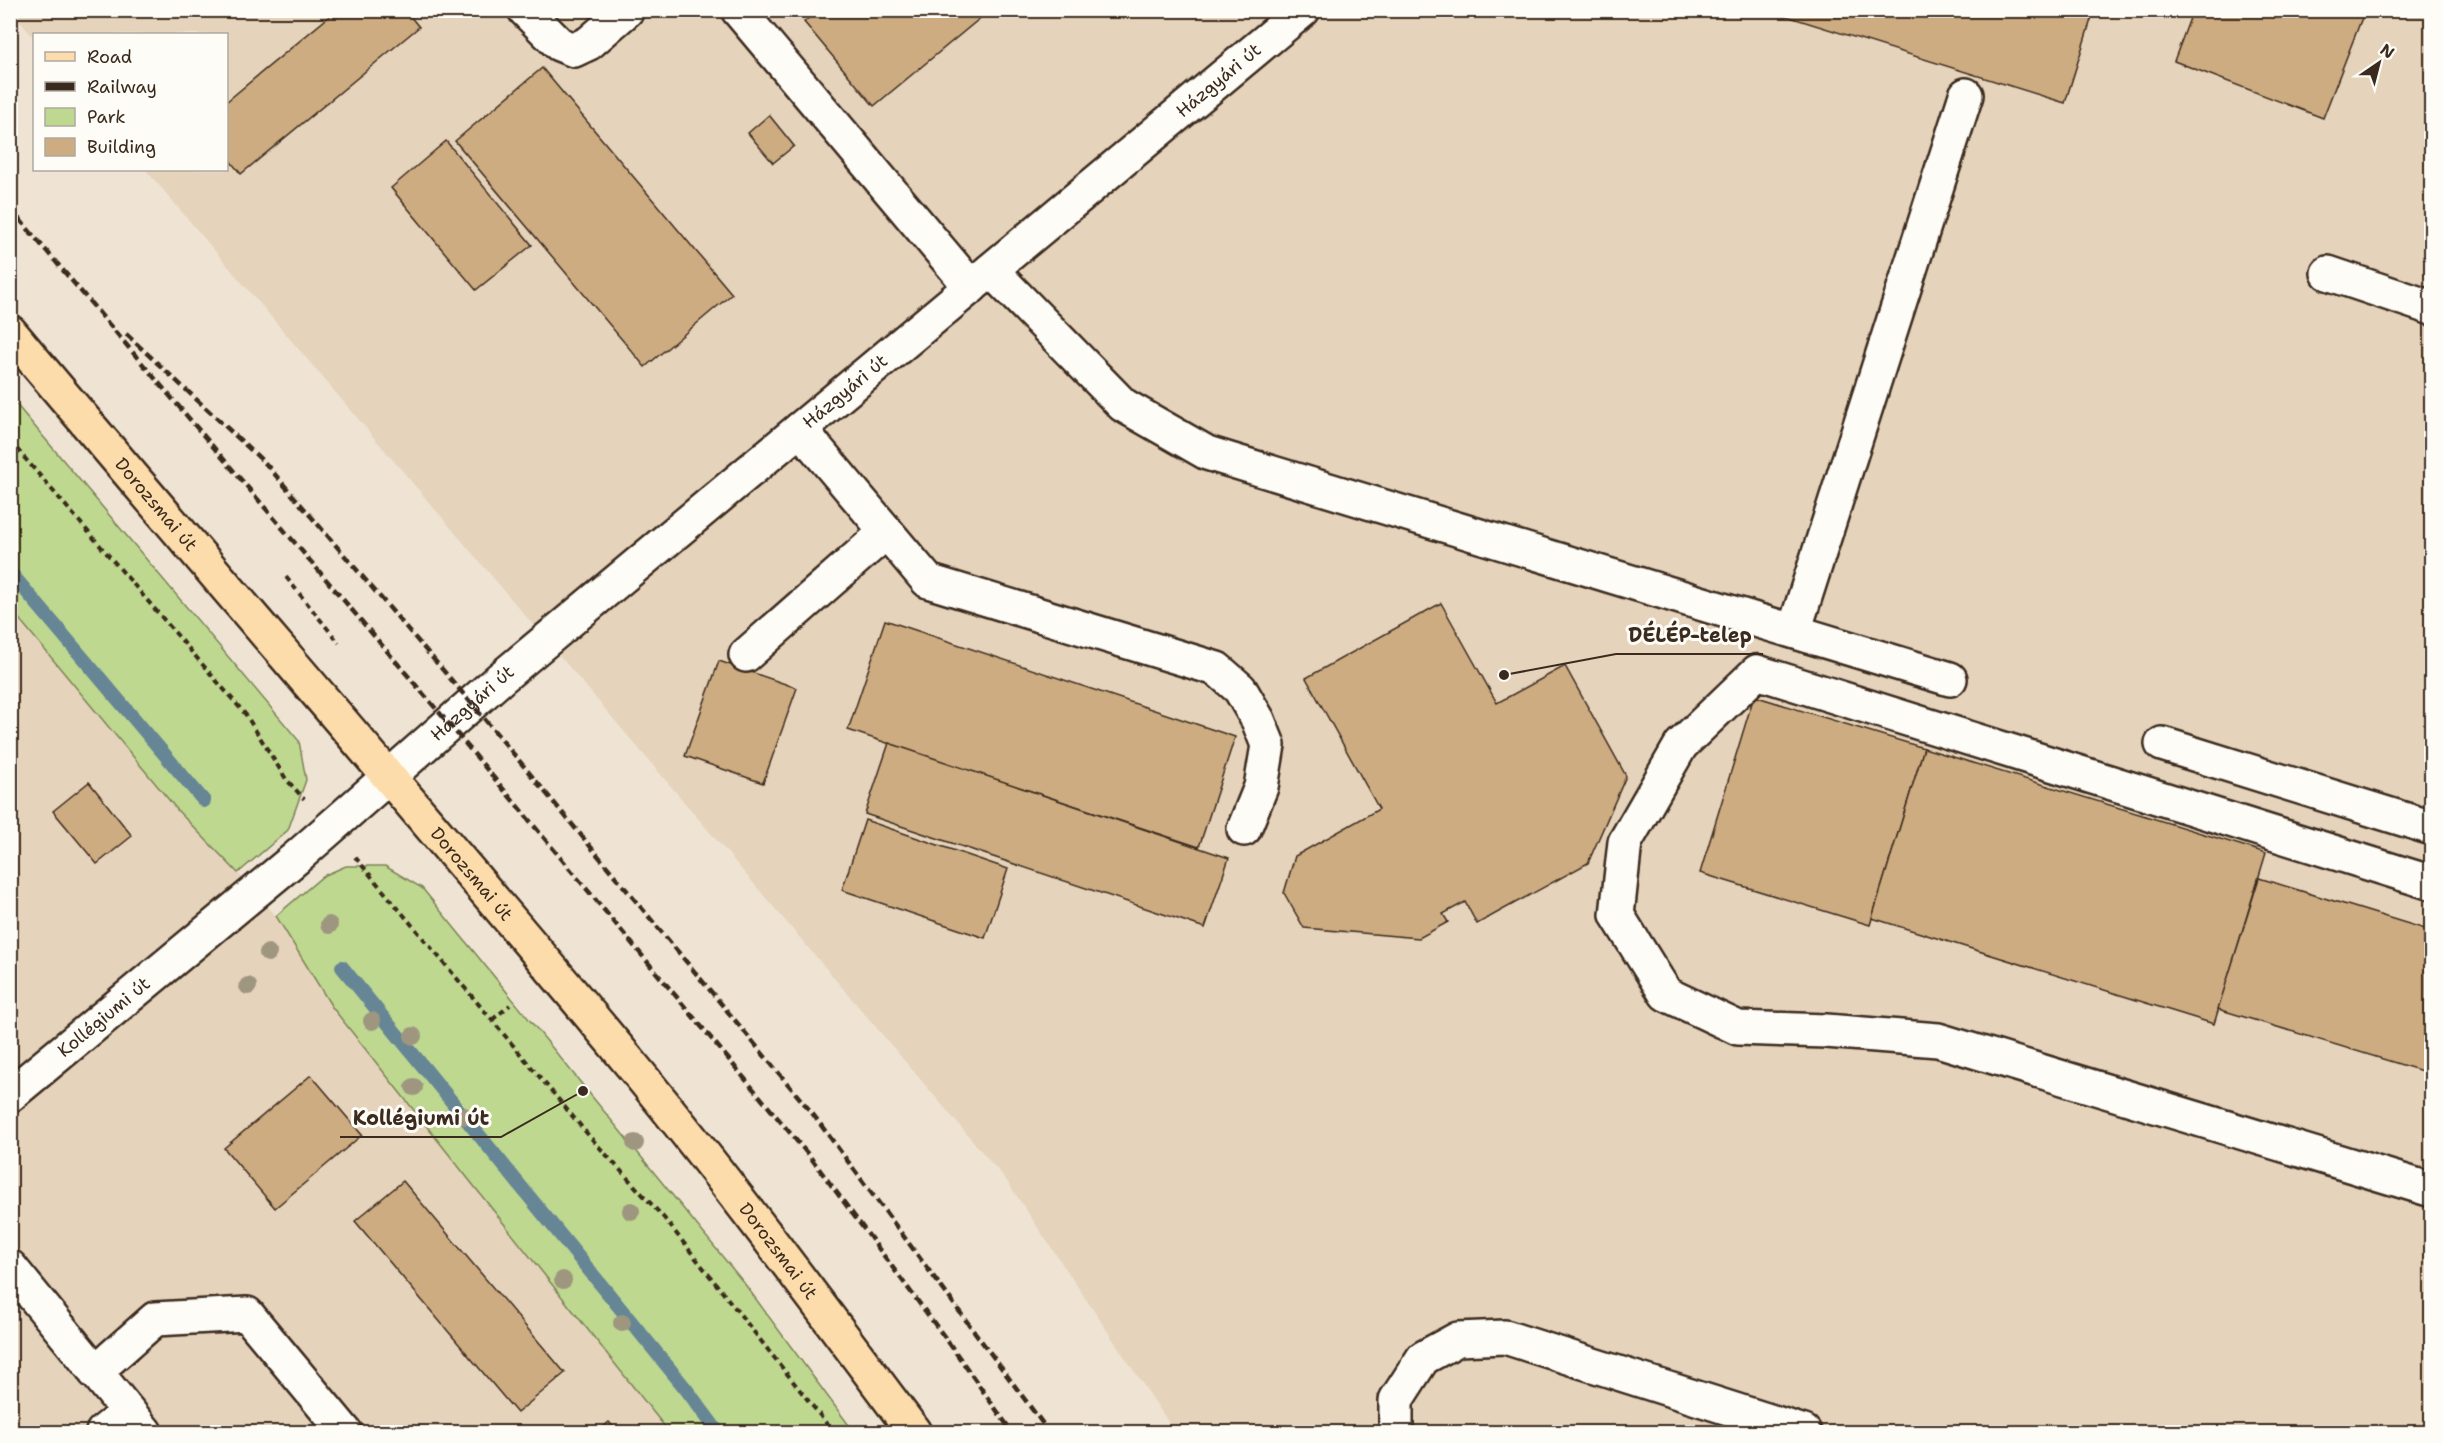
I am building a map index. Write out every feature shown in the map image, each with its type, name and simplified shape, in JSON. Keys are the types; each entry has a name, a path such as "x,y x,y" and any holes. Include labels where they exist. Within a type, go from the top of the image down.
{"main road":[{"name":"Dorozsmai út","path":"10,332 644,1081 803,1281 914,1432"}],"street":[{"path":"525,10 559,44 574,50 589,43 627,10"},
{"path":"738,10 981,278 1123,405 1207,453 1950,679"},
{"name":"Házgyári út","path":"389,777 501,678 1303,10"},
{"path":"1794,631 1966,95"},
{"path":"2328,273 2432,308"},
{"path":"800,429 928,581 1217,669 1240,688 1258,720 1268,745 1261,787 1244,829"},
{"path":"746,655 886,532"},
{"path":"2432,883 1757,672 1682,745 1625,842 1617,915 1665,994 1738,1028 1827,1031 1938,1040 2432,1190"},
{"path":"2162,744 2432,828"},
{"name":"Kollégiumi út","path":"10,1095 389,777"},
{"path":"10,1266 95,1372 125,1426"},
{"path":"95,1372 155,1319 247,1314 345,1432"},
{"path":"1396,1432 1396,1400 1423,1358 1458,1339 1505,1337 1804,1432"}],"path":[{"path":"10,441 246,716 286,779 330,828 590,1137 664,1218 833,1432"},
{"path":"286,577 339,643"},
{"path":"492,1020 510,1005"}],"shaded area":[{"path":"11,11 2431,11 2431,1432 1175,1432 1006,1180 147,171 228,171 228,33 33,33 33,37"},
{"path":"10,609 179,812 276,916 332,1007 669,1432 11,1432"}],"green space":[{"path":"10,397 299,741 306,780 288,830 238,873 179,812 11,609"},
{"path":"346,866 385,866 422,888 744,1283 854,1432 669,1432 332,1007 276,916 323,876"}],"building":[{"path":"337,10 405,10 419,27 241,174 228,158 228,100"},
{"path":"818,10 990,10 874,106 804,22"},
{"path":"1767,10 2094,10 2065,103"},
{"path":"2193,10 2365,10 2323,118 2174,61"},
{"path":"542,68 732,294 645,367 455,141"},
{"path":"769,115 794,146 773,163 748,133"},
{"path":"446,141 532,245 476,290 391,188"},
{"path":"1441,603 1497,703 1565,666 1626,776 1588,863 1477,924 1465,902 1443,914 1448,922 1419,938 1304,928 1284,893 1295,856 1379,809 1306,678"},
{"path":"885,620 1235,737 1199,847 848,730"},
{"path":"719,661 797,688 763,783 685,756"},
{"path":"1754,696 1924,748 1870,925 1700,873"},
{"path":"889,743 1229,858 1205,928 865,814"},
{"path":"1924,748 2266,853 2214,1024 1872,918"},
{"path":"89,782 132,836 97,864 53,811"},
{"path":"865,820 1008,869 985,938 842,890"},
{"path":"2259,878 2432,931 2432,1074 2218,1009"},
{"path":"311,1075 362,1135 275,1208 224,1148"},
{"path":"403,1181 565,1373 517,1413 355,1221"},
{"path":"609,1422 618,1432 597,1432"}],"waterway":[{"path":"10,572 204,801"},
{"path":"342,967 686,1389 718,1432"}],"railway":[{"path":"10,208 449,724 811,1158 949,1343 1012,1432"},
{"path":"126,334 266,464 472,704 812,1113 1049,1432"}],"place":[{"name":"DÉLÉP-telep","path":"1504,675"},
{"name":"Kollégiumi út","path":"583,1091"}]}
